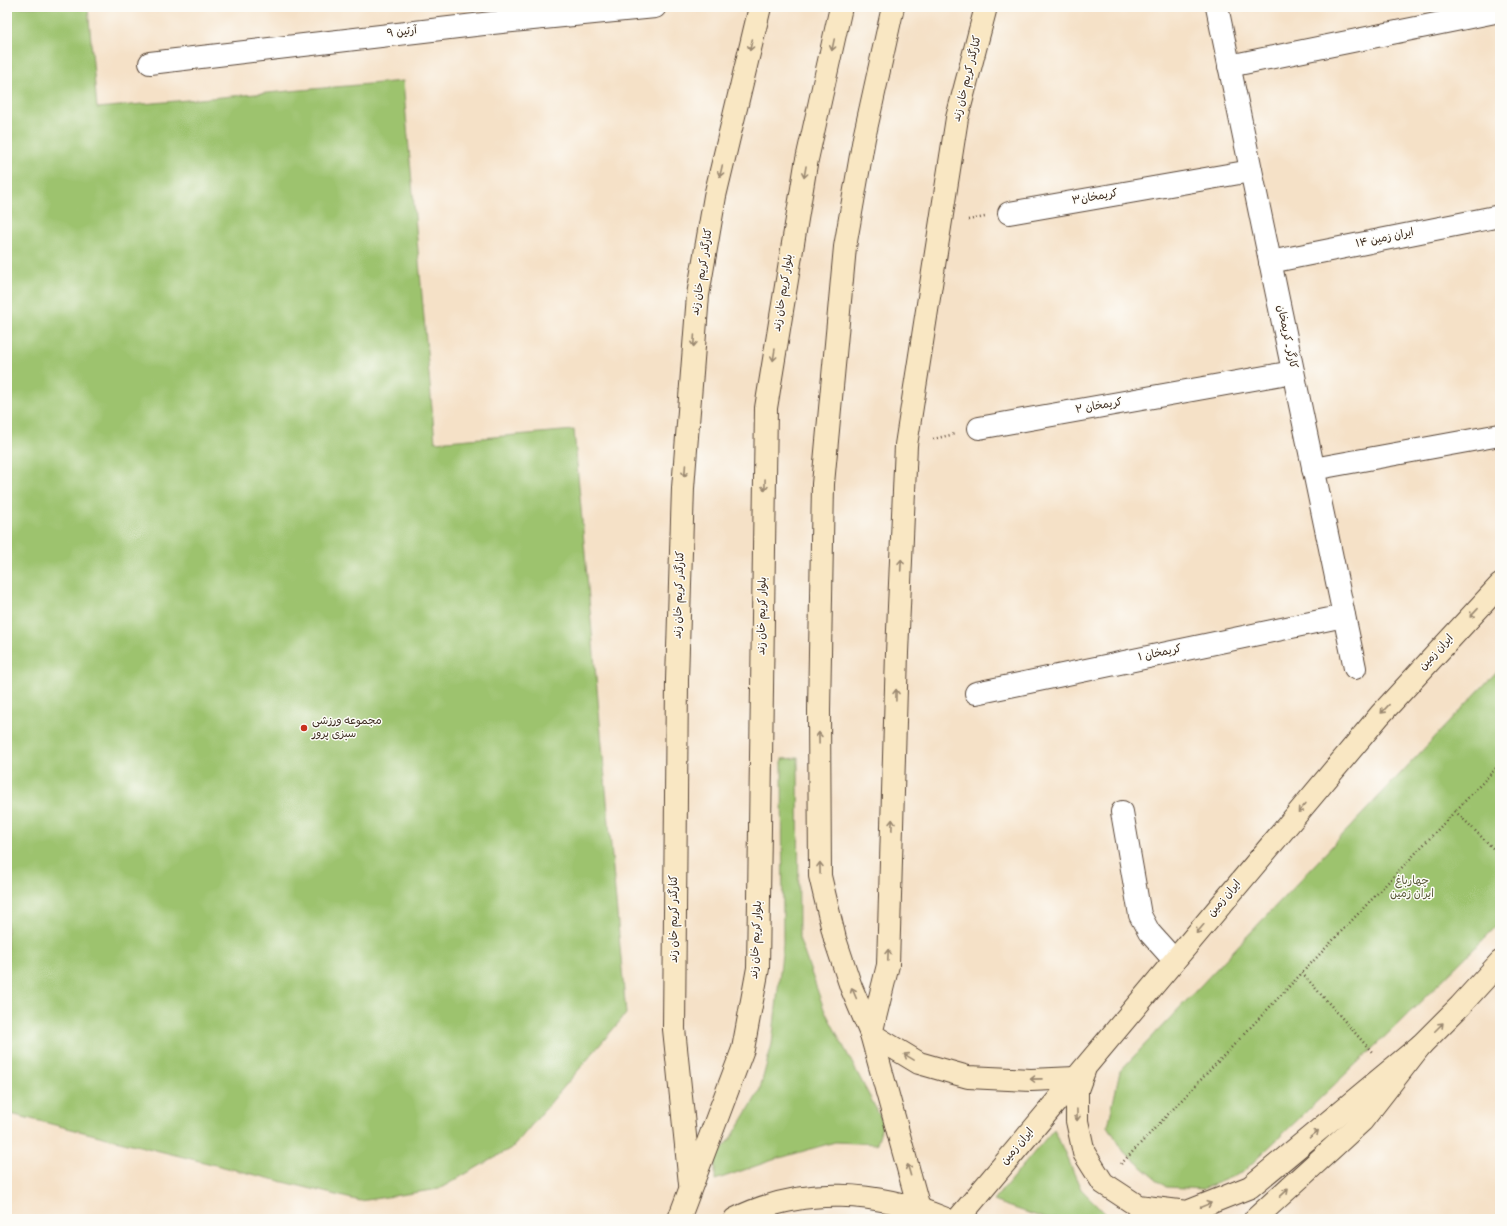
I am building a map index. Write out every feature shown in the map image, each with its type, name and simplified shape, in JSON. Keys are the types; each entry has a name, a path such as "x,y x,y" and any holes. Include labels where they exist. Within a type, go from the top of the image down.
{"main road":[{"name":"کنارگذر کریم خان زند","path":"691,1189 674,1029 677,680 683,488 698,295 716,196 760,7"},
{"name":"بلوار کریم خان زند","path":"679,1219 743,1049 758,968 766,408 806,164 841,7"},
{"path":"893,7 864,138 845,247 823,492 819,711 820,876 835,939 851,987 871,1034 919,1208"},
{"name":"کنارگذر کریم خان زند","path":"871,1034 888,965 896,653 906,445 957,118 986,7"},
{"name":"ایران زمین","path":"958,1219 1380,715 1500,585"},
{"path":"871,1034 919,1063 968,1077 1031,1080 1081,1071 1077,1090 1077,1122 1084,1153 1103,1183 1138,1206 1187,1212 1250,1187 1421,1045 1460,1006 1500,962"},
{"path":"1255,1219 1362,1121 1421,1045"},
{"path":"735,1219 771,1205 804,1198 837,1196 879,1198 919,1208 946,1219"}],"street":[{"name":"آرتین ۹","path":"150,64 491,15 655,7"},
{"name":"کارگر ـ کریمخان","path":"1217,7 1354,668"},
{"path":"1229,66 1500,11"},
{"name":"کریمخان۳","path":"1009,213 1251,171"},
{"name":"ایران زمین ۱۴","path":"1270,262 1500,216"},
{"name":"کریمخان ۲","path":"979,428 1293,372"},
{"path":"1313,469 1500,435"},
{"name":"کریمخان ۱","path":"976,693 1344,616"},
{"path":"1122,812 1140,915 1149,932 1174,960"}],"path":[{"path":"940,225 1009,213"},
{"path":"906,445 979,428"},
{"path":"1103,1183 1500,764"},
{"path":"1455,811 1500,855"},
{"path":"1302,973 1389,1071"}],"green space":[{"name":"مجموعه ورزشی سبزی پرور","path":"7,7 88,7 97,108 403,81 435,442 574,430 626,1014 513,1147 439,1189 360,1201 7,1113"},
{"name":"چهارباغ ایران زمین","path":"1500,668 1500,923 1398,1024 1243,1172 1203,1189 1166,1187 1124,1152 1108,1126 1120,1071"},
{"path":"798,758 799,938 824,1009 883,1122 877,1144 835,1142 773,1160 715,1180 715,1158 732,1137 759,1092 772,1044 783,944 782,759"},
{"path":"1054,1129 1081,1189 1111,1219 1046,1219 993,1201"}],"place":[{"name":"مجموعه ورزشی سبزی پرور","path":"304,728"}]}
